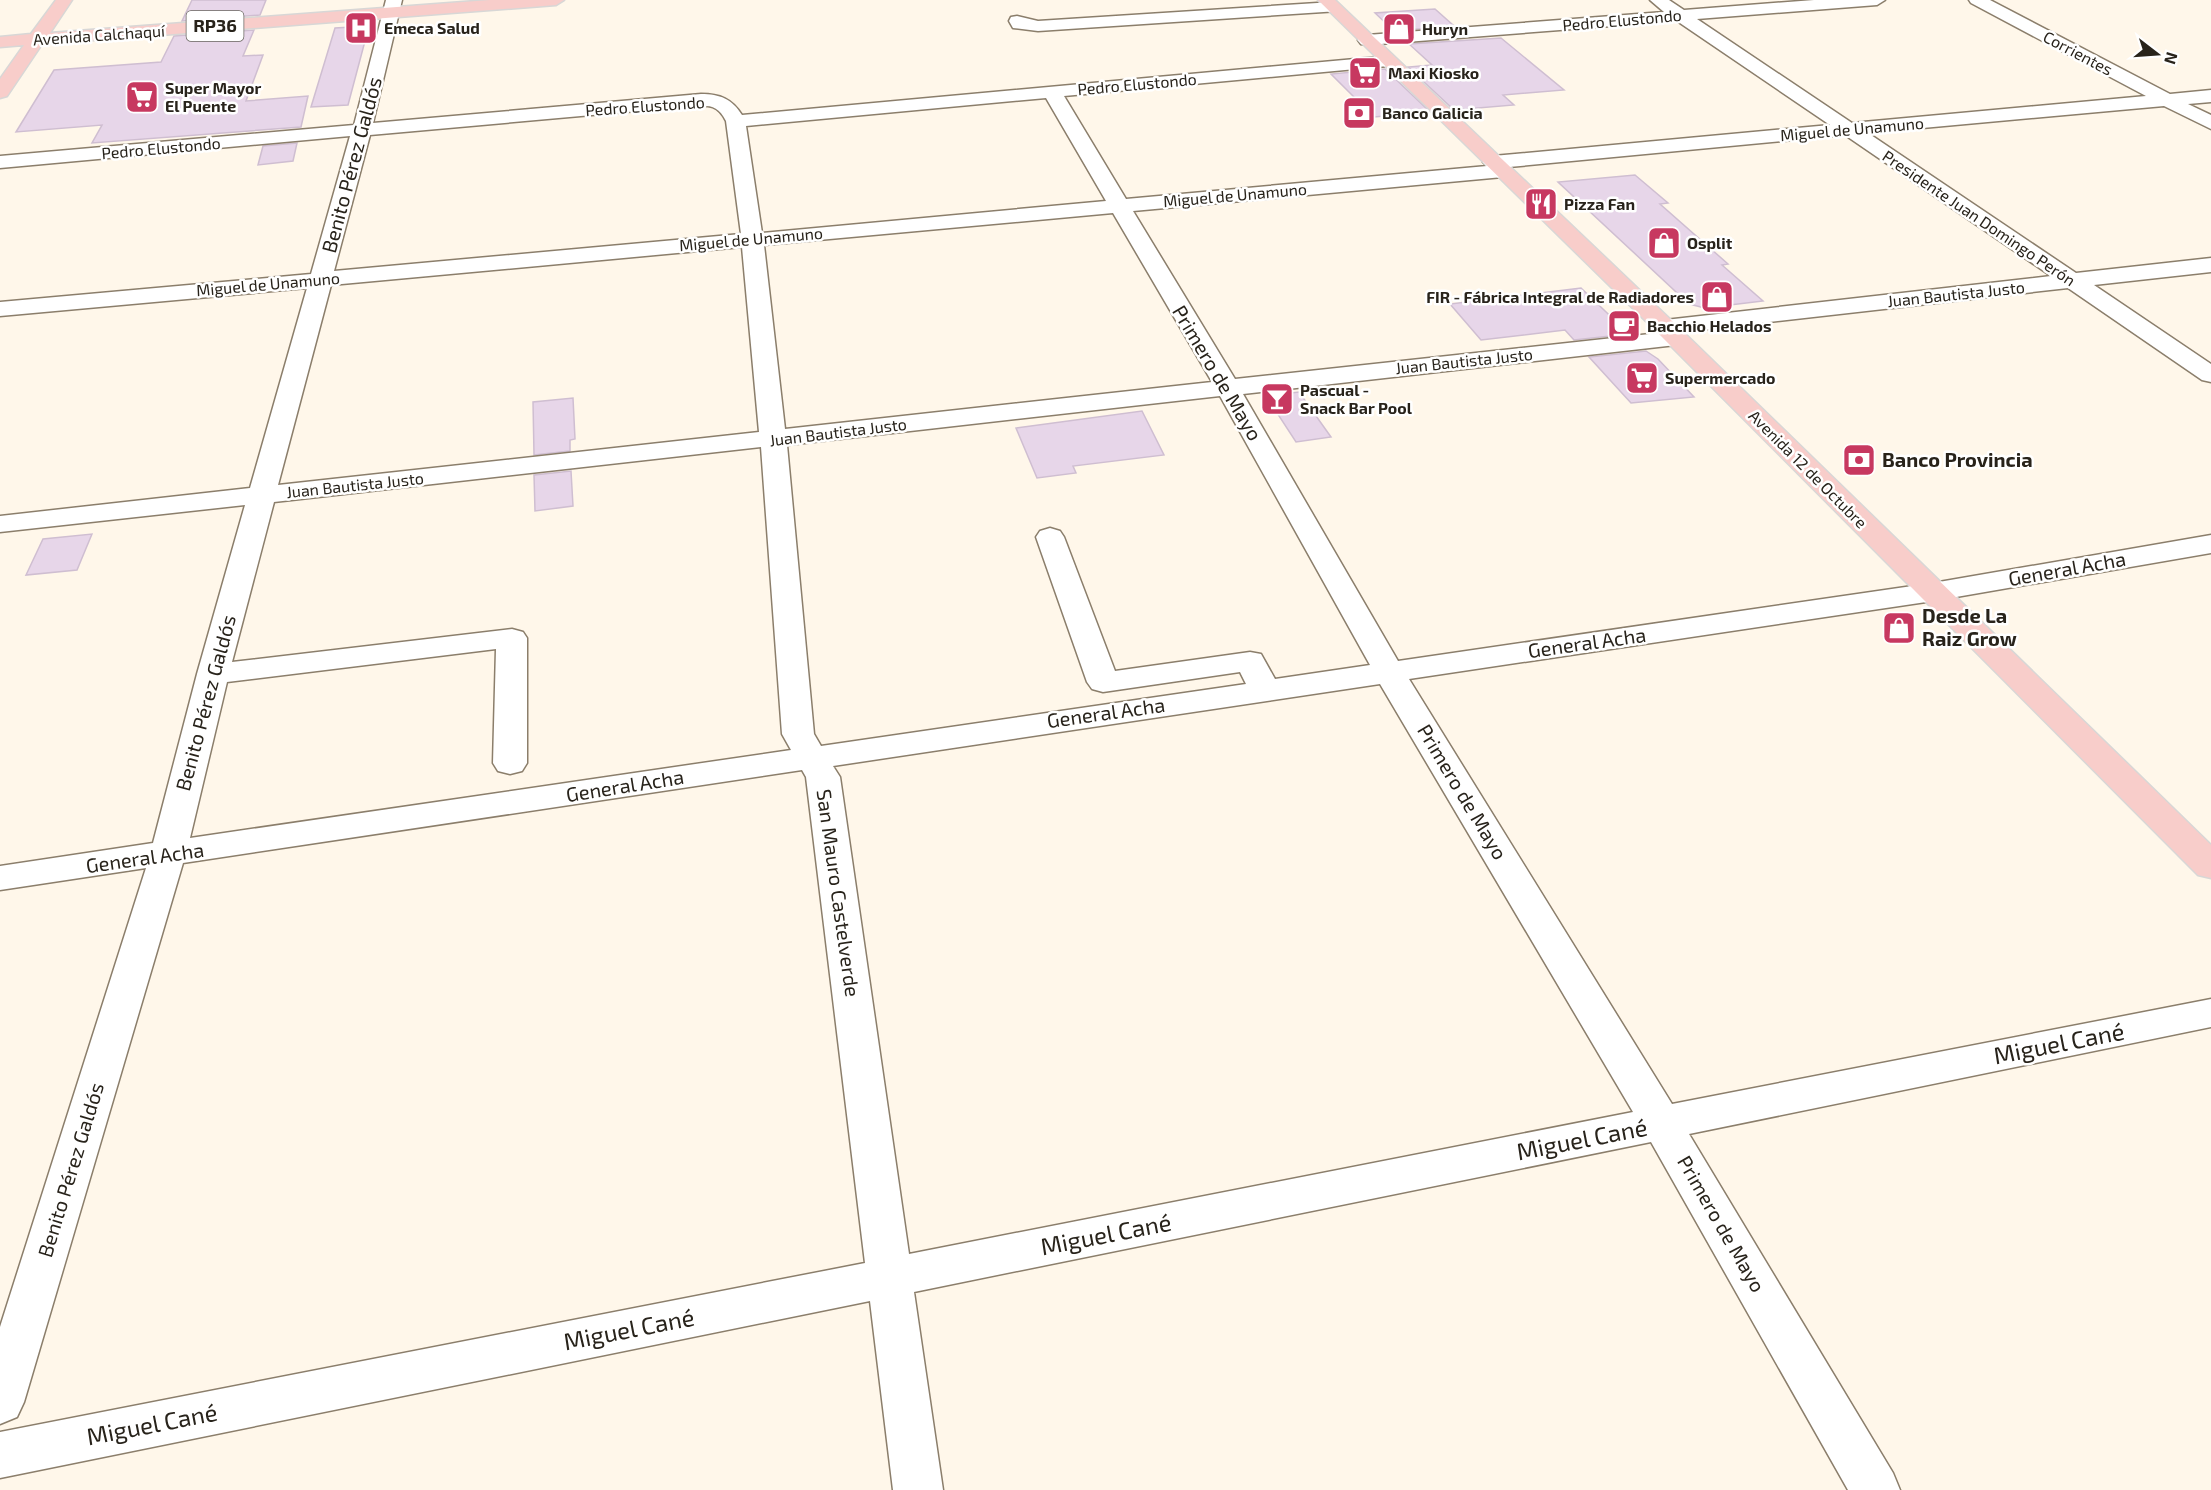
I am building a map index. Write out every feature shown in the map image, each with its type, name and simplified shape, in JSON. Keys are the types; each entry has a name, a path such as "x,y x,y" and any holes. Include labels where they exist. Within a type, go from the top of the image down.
{"main road":[{"path":"0,92 64,0"},
{"name":"Avenida Calchaquí","path":"0,42 393,6 556,0"},
{"name":"Avenida 12 de Octubre","path":"1329,3 1670,332 2211,866"}],"street":[{"name":"Presidente Juan Domingo Perón","path":"1658,0 2211,375"},
{"name":"Pedro Elustondo","path":"1367,40 1877,0"},
{"name":"Corrientes","path":"1977,0 2211,123"},
{"path":"1017,21 1019,24 1038,26 1168,16 1228,15 1329,3"},
{"name":"Benito Pérez Galdós","path":"0,1402 168,855 213,674 362,130 393,6"},
{"name":"Pedro Elustondo","path":"0,162 706,100 725,103 736,121 1388,61"},
{"name":"Primero de Mayo","path":"1052,92 1116,205 1227,387 1389,672 1662,1124 1875,1490"},
{"name":"Miguel de Unamuno","path":"0,309 1116,205 1848,129 2211,96"},
{"name":"San Mauro Castelverde","path":"736,121 752,239 773,439 798,734 809,757 823,777 918,1490"},
{"name":"Juan Bautista Justo","path":"0,524 1227,387 2211,265"},
{"path":"1050,537 1103,682 1250,661 1264,690"},
{"name":"General Acha","path":"0,878 507,805 809,757 1933,592 2211,544"},
{"path":"213,674 512,638 510,763"},
{"name":"Miguel Cané","path":"0,1455 2211,1013"}],"building":[{"path":"192,0 266,0 260,15 182,21"},
{"path":"1435,9 1454,26 1394,31 1375,13"},
{"path":"369,26 348,105 311,107 335,28"},
{"name":"Super Mayor El Puente","path":"254,30 243,56 263,55 246,101 308,96 301,127 92,143 102,125 16,132 54,70 161,62 174,36"},
{"path":"1501,38 1564,90 1503,95 1514,105 1454,110 1408,67 1432,65 1409,44"},
{"path":"1385,69 1430,112 1374,117 1331,74"},
{"path":"297,143 293,161 258,165 263,146"},
{"path":"1635,175 1668,203 1660,204 1728,264 1722,265 1763,301 1705,308 1689,304 1558,182"},
{"path":"1581,288 1629,334 1574,340 1565,330 1481,340 1450,304"},
{"name":"Supermercado","path":"1646,351 1658,359 1694,397 1631,403 1589,357"},
{"path":"1299,392 1331,437 1296,442 1266,396"},
{"path":"573,398 575,439 570,440 570,451 534,455 533,402"},
{"path":"1142,411 1164,455 1073,466 1076,473 1037,478 1016,428"},
{"path":"571,471 573,506 535,511 534,475"},
{"path":"92,534 77,570 26,575 43,539"}],"place":[{"name":"Emeca Salud","path":"361,28"},
{"name":"Huryn","path":"1399,29"},
{"name":"Maxi Kiosko","path":"1365,73"},
{"name":"Super Mayor El Puente","path":"142,97"},
{"name":"Banco Galicia","path":"1359,113"},
{"name":"Pizza Fan","path":"1541,204"},
{"name":"Osplit","path":"1664,243"},
{"name":"FIR - Fábrica Integral de Radiadores","path":"1717,297"},
{"name":"Bacchio Helados","path":"1624,326"},
{"name":"Supermercado","path":"1642,378"},
{"name":"Pascual - Snack Bar Pool","path":"1277,399"},
{"name":"Banco Provincia","path":"1859,460"},
{"name":"Desde La Raiz Grow","path":"1899,628"}]}
